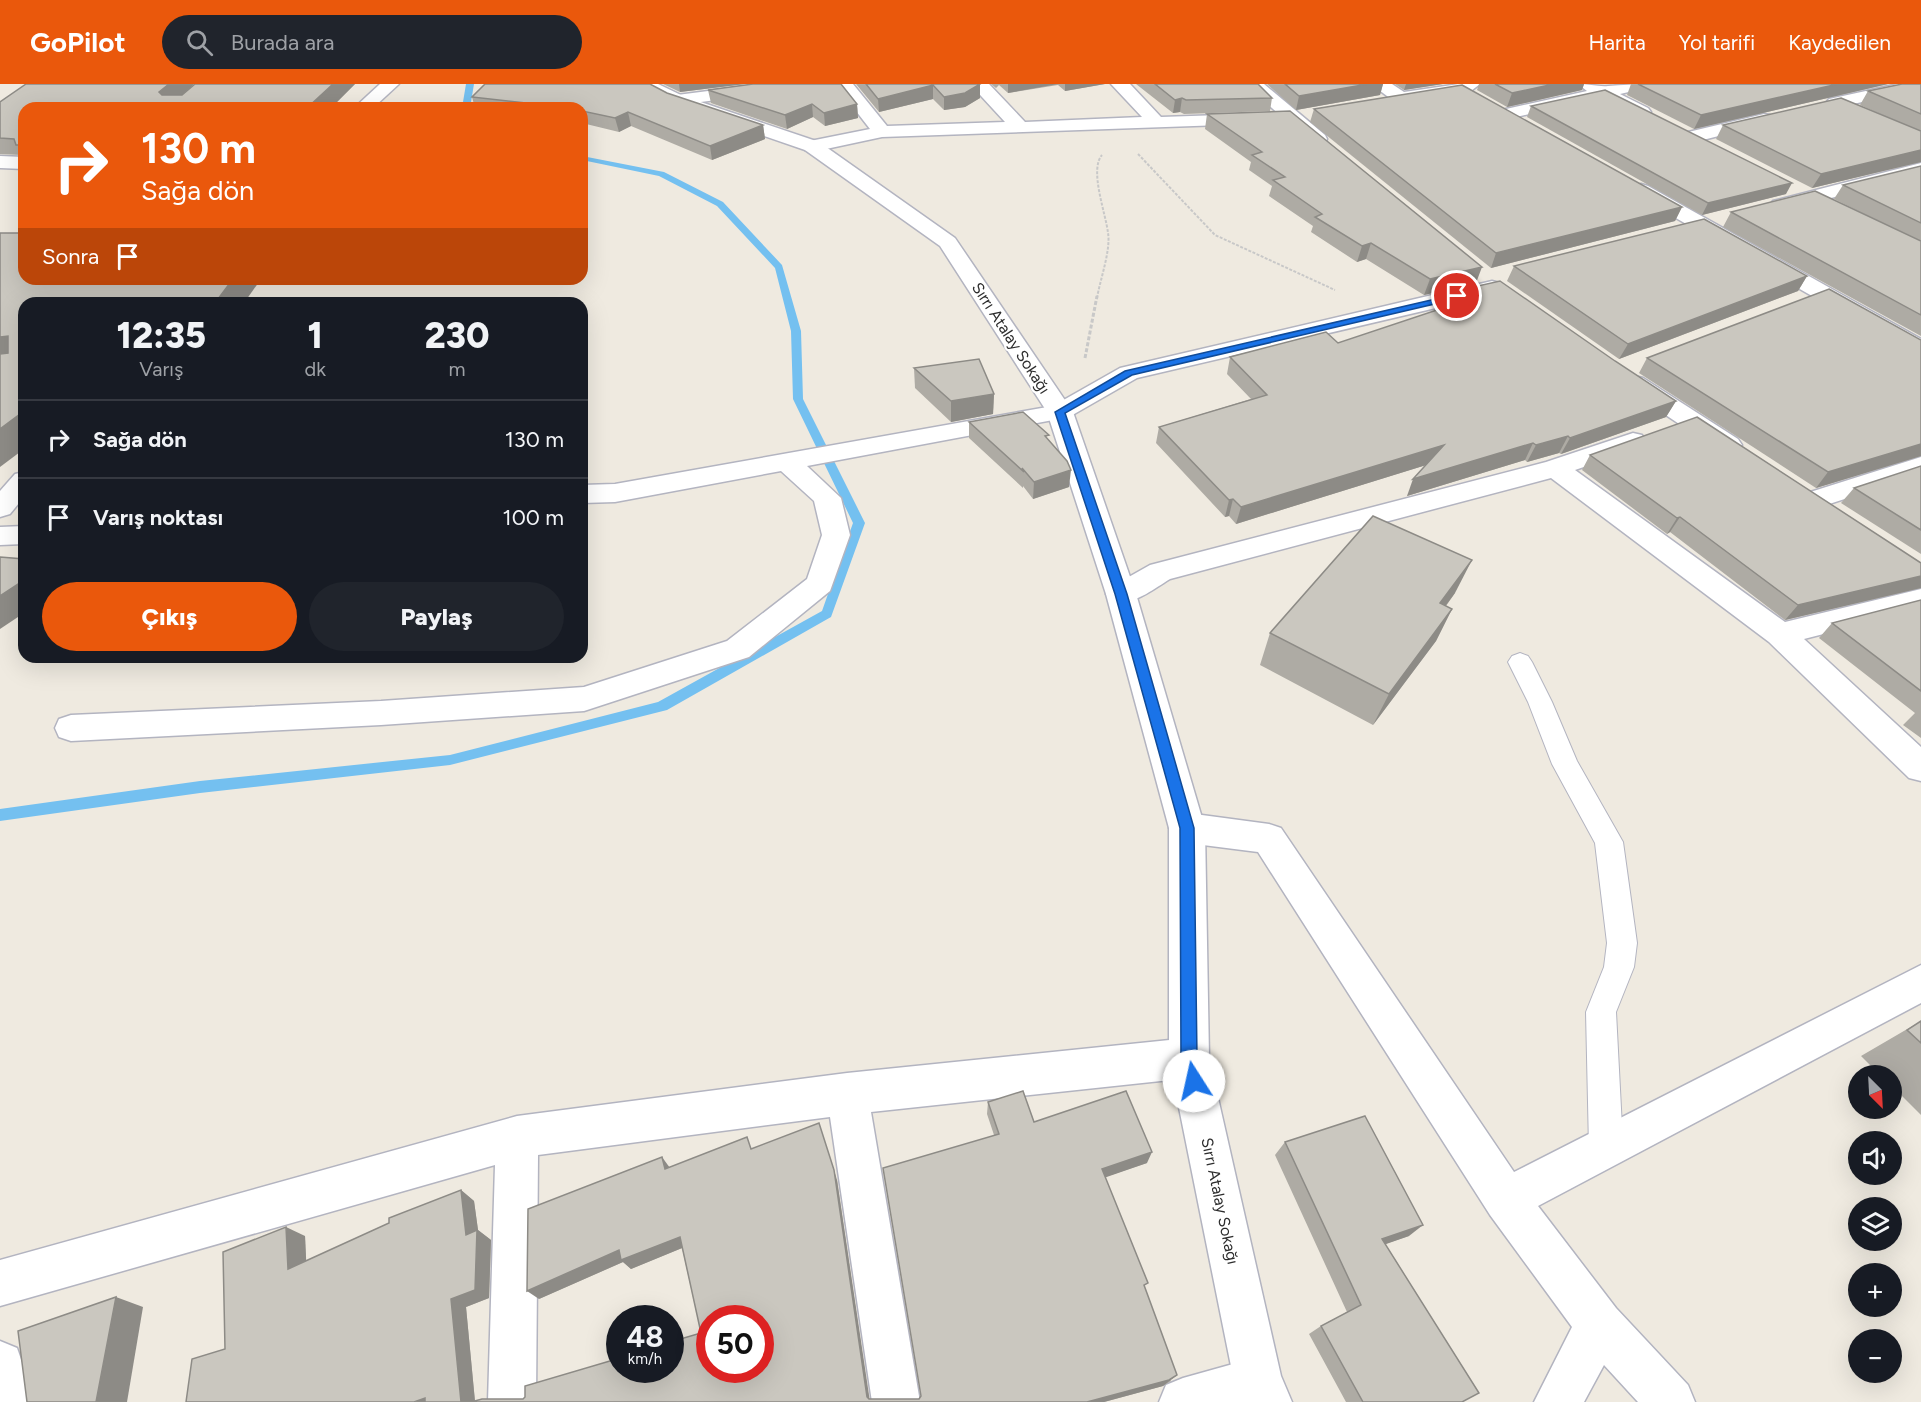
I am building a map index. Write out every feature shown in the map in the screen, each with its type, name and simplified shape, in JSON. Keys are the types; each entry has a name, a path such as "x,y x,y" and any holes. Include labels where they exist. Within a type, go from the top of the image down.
{"street":[{"path":"370,102 390,84"},
{"name":"Sırrı Atalay Sokağı","path":"645,84 677,100 812,146 948,242 1068,407 1187,828 1189,1058 1263,1392"},
{"path":"677,100 804,84"},
{"path":"844,84 882,132"},
{"path":"979,84 1021,128"},
{"path":"1120,84 1155,121"},
{"path":"1254,84 1302,116 1336,154"},
{"path":"1379,93 1401,98 1480,99 1640,84"},
{"path":"1816,108 1921,84"},
{"path":"1595,88 1721,152"},
{"path":"1480,99 1533,131"},
{"path":"1835,103 1868,117"},
{"path":"812,146 882,132 1302,116"},
{"path":"1691,137 1777,116"},
{"path":"0,162 18,163"},
{"path":"1757,211 1921,169"},
{"path":"1623,181 1921,349"},
{"path":"1780,183 1831,208"},
{"path":"1669,233 1736,217"},
{"path":"588,494 615,493 1068,407 1129,373 1394,311 1498,281"},
{"path":"1800,300 1821,292"},
{"path":"1637,363 1616,371 1748,457"},
{"path":"1121,594 1160,572 1556,468 1691,420"},
{"path":"71,728 381,713 584,699 738,649 820,584 836,535 827,498 785,462"},
{"path":"1815,500 1921,465"},
{"path":"1556,468 1780,634 1921,768"},
{"path":"0,508 18,487"},
{"path":"0,536 18,535"},
{"path":"1780,634 1921,599"},
{"path":"1187,828 1269,839 1506,1199 1599,1325 1671,1402"},
{"path":"1506,1199 1921,983"},
{"path":"0,1283 517,1137 847,1094 1189,1058"},
{"path":"847,1094 896,1402"},
{"path":"512,1402 517,1137"},
{"path":"1558,1402 1599,1325"},
{"path":"0,1365 12,1402"},
{"path":"1183,1402 1263,1392"}],"lane":[{"path":"1520,662 1540,702 1565,764 1609,842 1622,943 1619,967 1601,1012 1606,1147"}],"path":[{"path":"1068,407 1109,236 1097,176 1099,158 1107,149"},
{"path":"1132,149 1215,235 1334,289 1394,311"}],"building":[{"path":"26,84 169,84 159,92 162,95 182,95 195,84 333,84 314,102 18,102 18,145 14,139 0,138 0,102"},
{"path":"485,84 650,84 667,93 763,125 710,146 628,112 615,118 588,112 588,102 517,102 472,97"},
{"path":"753,84 841,84 857,104 824,113 812,104 785,115 708,90"},
{"path":"866,84 980,84 965,93 944,97 933,85 878,99"},
{"path":"1155,84 1258,84 1272,98 1186,100 1182,98 1175,100"},
{"path":"1285,84 1368,84 1299,96"},
{"path":"1495,84 1554,84 1512,93"},
{"path":"1638,84 1838,84 1701,115"},
{"path":"1902,84 1921,84 1921,114 1868,91"},
{"path":"1462,85 1682,207 1496,253 1314,109"},
{"path":"1605,90 1792,183 1708,203 1531,106"},
{"path":"1841,98 1921,131 1921,150 1821,174 1723,125"},
{"path":"1290,111 1482,267 1430,279 1371,243 1362,246 1315,217 1322,214 1273,180 1285,177 1252,155 1262,152 1207,114"},
{"path":"1921,166 1921,223 1843,185"},
{"path":"1815,191 1921,241 1921,315 1731,212"},
{"path":"1704,219 1807,276 1628,344 1514,266"},
{"path":"0,233 18,233 18,285 228,285 220,297 18,297 18,416 0,429 0,354 8,353 8,336 0,337"},
{"path":"1500,281 1676,401 1570,438 1568,436 1536,445 1533,443 1413,479 1444,445 1241,507 1233,499 1229,500 1159,427 1267,395 1230,357 1326,332 1338,343 1452,305 1446,301 1460,297 1451,292"},
{"path":"1829,289 1921,340 1921,444 1828,472 1647,358"},
{"path":"979,359 994,394 951,401 914,368"},
{"path":"1023,412 1049,435 1045,436 1067,461 1071,470 1034,482 1022,468 1024,472 969,422"},
{"path":"1697,417 1921,563 1921,576 1798,605 1680,517 1677,518 1590,455"},
{"path":"1921,466 1921,530 1854,488"},
{"path":"1373,516 1472,560 1440,603 1452,609 1389,694 1270,633"},
{"path":"0,557 18,558 18,584 0,596"},
{"path":"1921,600 1921,691 1832,623"},
{"path":"1921,1021 1921,1043 1907,1030"},
{"path":"1023,1091 1034,1122 1126,1091 1152,1152 1102,1169 1148,1283 1144,1285 1177,1375 1169,1380 1087,1402 471,1402 482,1399 523,1399 525,1386 606,1362 606,1383 684,1383 684,1338 696,1334 696,1383 774,1383 774,1305 696,1305 696,1310 680,1237 621,1260 619,1250 527,1291 528,1209 662,1157 665,1169 747,1137 751,1149 819,1123 834,1170 867,1397 869,1399 919,1399 921,1396 883,1168 999,1134 988,1102"},
{"path":"1365,1116 1423,1225 1382,1239 1479,1393 1462,1402 1363,1402 1321,1326 1361,1305 1285,1142"},
{"path":"461,1190 466,1235 477,1230 475,1290 451,1299 461,1402 425,1402 425,1398 414,1402 186,1402 192,1359 225,1349 223,1252 286,1227 288,1269 389,1223 389,1218"},
{"path":"116,1297 96,1402 27,1402 18,1331"}],"waterway":[{"path":"467,102 470,84"},
{"path":"0,815 200,787 450,760 662,706 827,614 859,523 798,399 796,331 779,267 720,204 661,174 588,159"}],"route":[{"path":"1194,1081 1189,1058 1187,828 1121,594 1060,412 1129,373 1457,296"}]}
